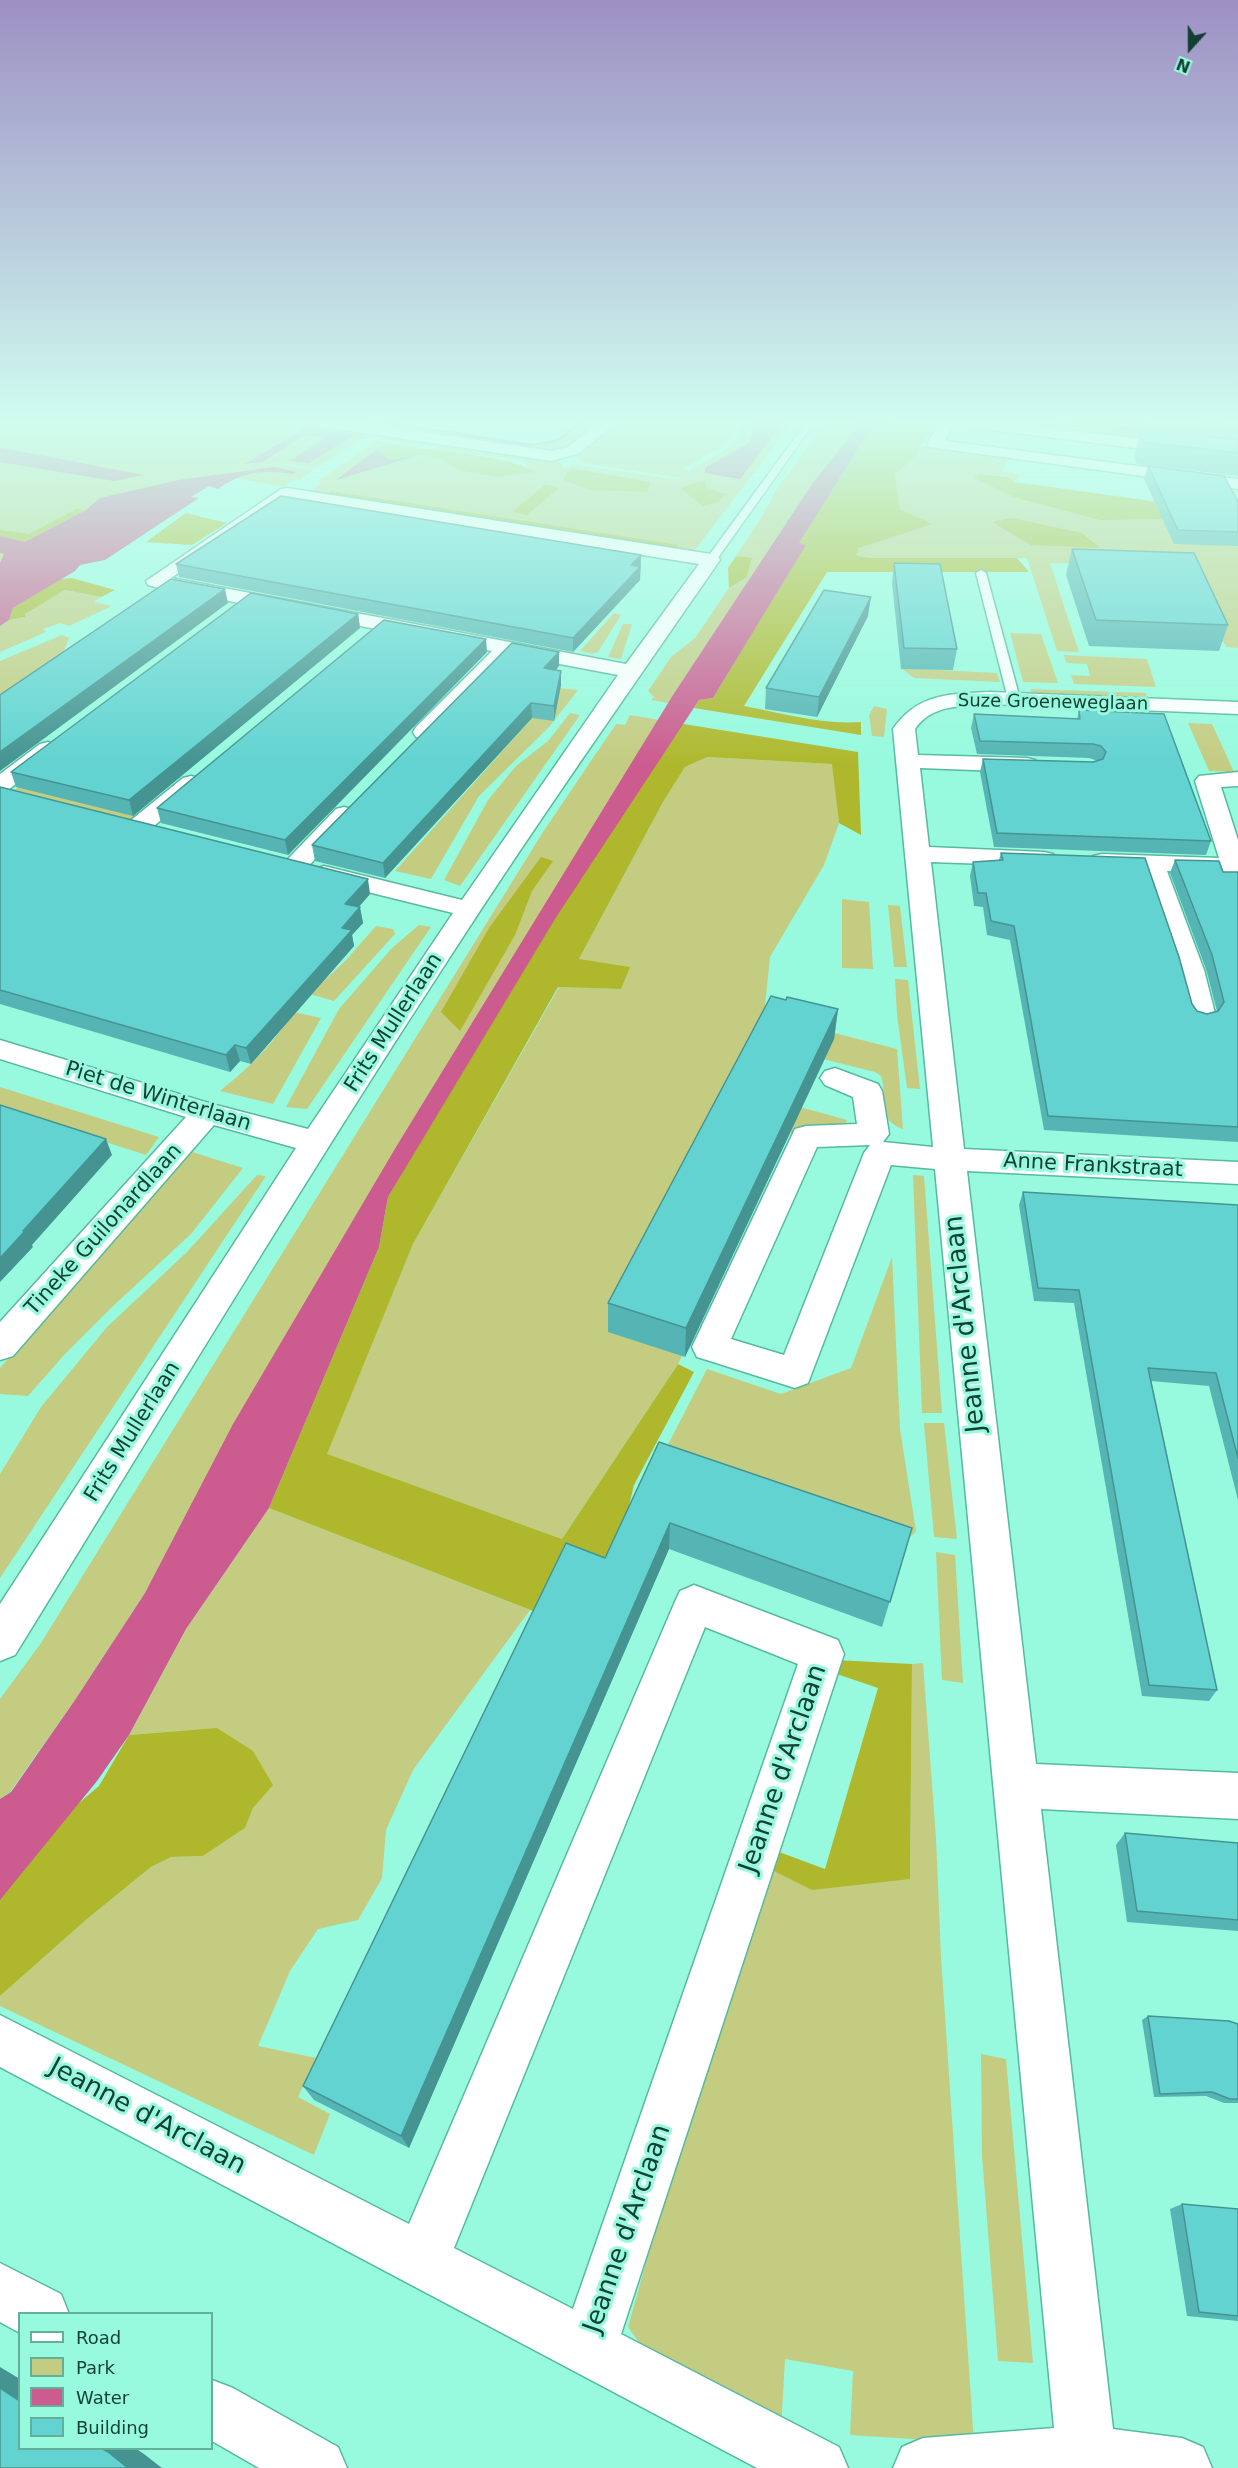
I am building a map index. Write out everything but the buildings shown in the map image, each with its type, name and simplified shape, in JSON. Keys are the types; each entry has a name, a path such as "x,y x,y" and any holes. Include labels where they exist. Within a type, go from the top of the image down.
{"street":[{"path":"224,535 155,581 630,671"},
{"path":"554,535 711,560"},
{"name":"Frits Mullerlaan","path":"0,1641 316,1142 468,909 630,671 711,560"},
{"path":"225,617 249,599"},
{"path":"359,642 381,624"},
{"path":"405,751 507,648"},
{"name":"Suze Groeneweglaan","path":"905,758 904,729 910,718 927,707 949,701 1014,699 1238,708"},
{"path":"0,785 64,737"},
{"path":"905,758 1054,766"},
{"name":"Jeanne d'Arclaan","path":"905,758 1087,2461"},
{"path":"139,826 208,769"},
{"path":"916,854 1236,866 1207,781 1238,778"},
{"path":"356,802 306,852 283,864 468,909"},
{"path":"1152,863 1190,970 1202,1017"},
{"name":"Piet de Winterlaan","path":"0,1049 207,1113 316,1142"},
{"path":"835,1078 867,1091 877,1144 795,1373 710,1347 806,1137 877,1144 948,1159"},
{"name":"Tineke Guilonardlaan","path":"0,1346 207,1113"},
{"name":"Anne Frankstraat","path":"948,1159 1238,1173"},
{"name":"Jeanne d'Arclaan","path":"421,2261 694,1604 823,1654 588,2347"},
{"path":"1015,1785 1238,1796"},
{"name":"Jeanne d'Arclaan","path":"0,2040 818,2468"},
{"path":"0,2291 39,2312"},
{"path":"213,2410 317,2468"},
{"path":"923,2468 1087,2461 1182,2468"}],"lane":[{"name":"Frits Mullerlaan","path":"711,560 729,535"},
{"path":"981,573 1014,699"}],"green space":[{"path":"0,535 116,535 0,606"},
{"path":"586,535 706,535 695,550 671,550"},
{"path":"750,535 778,535 668,703 651,700 654,697 648,691 671,657 695,638 729,588 747,577 752,559 736,556"},
{"path":"898,535 1238,535 1238,648 1226,647 1188,566 1050,563 1079,652 1057,651 1027,558 868,558 856,555 859,548"},
{"path":"65,590 101,597 94,602 112,606 69,626 60,623 43,629 46,632 0,652 0,626 9,620 25,617 25,614"},
{"path":"614,613 621,615 598,652 592,654 580,651"},
{"path":"623,624 632,624 621,659 608,657"},
{"path":"1010,633 1041,634 1058,683 1023,682"},
{"path":"62,635 69,638 63,653 0,695 0,661"},
{"path":"1064,655 1147,659 1156,687 1074,684 1071,675 1090,676 1087,664 1066,663"},
{"path":"901,668 997,673 1000,682 914,678"},
{"path":"559,688 578,690 550,726 479,796 431,879 395,871"},
{"path":"1030,689 1146,693 1147,697 1032,693"},
{"path":"874,706 887,709 884,737 872,736 869,715"},
{"path":"570,713 580,715 460,886 444,880 488,800 516,766 548,741"},
{"path":"630,715 665,721 145,1593 75,1700 10,1792 0,1799 0,1699 41,1643 543,832 616,724 625,725"},
{"path":"1188,723 1212,724 1234,772 1209,771"},
{"path":"706,757 833,764 839,823 824,865 770,957 764,1015 897,1049 903,1129 889,1120 886,1114 881,1076 875,1072 823,1059 800,1107 847,1120 836,1145 787,1132 678,1364 562,1539 326,1454 413,1244 559,987 621,989 579,959 663,802 685,767"},
{"path":"23,784 148,815 133,820 14,790"},
{"path":"842,899 869,902 873,969 842,968"},
{"path":"888,905 900,906 907,967 894,967"},
{"path":"419,925 431,927 307,1109 286,1107 339,1009 392,948"},
{"path":"376,926 393,929 395,934 334,1001 310,994 346,960"},
{"path":"895,979 908,980 920,1089 907,1088 897,1015"},
{"path":"294,1012 321,1018 273,1104 220,1091 260,1055"},
{"path":"0,1087 159,1137 146,1155 0,1108"},
{"path":"189,1151 243,1168 191,1234 112,1307 65,1354 28,1396 0,1394 0,1368"},
{"path":"257,1175 266,1176 0,1578 0,1474 41,1407 107,1327 187,1252"},
{"path":"913,1175 924,1176 942,1413 922,1413"},
{"path":"892,1257 900,1429 916,1531 903,1544 660,1460 707,1369 781,1394 851,1368"},
{"path":"924,1423 944,1423 957,1539 934,1537"},
{"path":"269,1508 530,1610 413,1770 386,1830 382,1878 358,1920 318,1929 290,1971 258,2046 316,2058 298,2097 330,2114 314,2155 0,2006 0,1996 87,1919 151,1867 171,1857 203,1856 245,1828 253,1808 272,1785 193,1730 129,1735 186,1629"},
{"path":"936,1552 955,1555 963,1683 942,1680"},
{"path":"923,1663 974,2443 850,2435 853,2371 785,2359 781,2429 641,2345 628,2327 698,2078 764,1866 910,1879 912,1664"},
{"path":"981,2054 1006,2059 1033,2363 998,2361 982,2155"}],"shaded area":[{"path":"0,535 38,535 25,542"},
{"path":"155,535 208,535 192,545 146,542"},
{"path":"580,535 616,535 679,545 671,550"},
{"path":"804,535 899,535 859,548 856,555 868,558 1017,558 1029,572 827,572 744,706 817,720 861,722 861,735 694,708 699,700 713,698 805,546 798,544"},
{"path":"1014,535 1085,535 1100,548 1031,545"},
{"path":"736,556 752,558 747,577 729,588 728,568"},
{"path":"72,578 115,590 101,597 65,590 25,614 25,617 9,620 13,608 60,579"},
{"path":"665,721 858,752 861,835 839,823 832,764 707,757 685,767 663,802 579,959 630,967 621,989 558,987 413,1244 327,1454 562,1539 678,1364 694,1372 634,1485 597,1636 269,1508 379,1247 388,1197"},
{"path":"541,857 553,861 532,891 515,935 460,1031 441,1012 489,928"},
{"path":"835,1660 912,1664 910,1879 812,1890 764,1866 771,1849 825,1869 878,1688 831,1672"},
{"path":"217,1728 253,1751 273,1785 253,1808 245,1828 203,1856 171,1857 151,1867 87,1919 0,1996 0,1870 99,1786 129,1735"}],"water":[{"path":"38,535 143,535 105,560 80,565 75,571 13,608 9,620 0,626 0,563 4,554 0,553 0,536 25,542"},
{"path":"778,535 804,535 799,543 806,545 713,698 699,700 555,919 388,1197 379,1247 269,1508 186,1629 129,1735 97,1781 0,1900 0,1799 11,1792 145,1593 233,1424 396,1147 673,695"}]}
